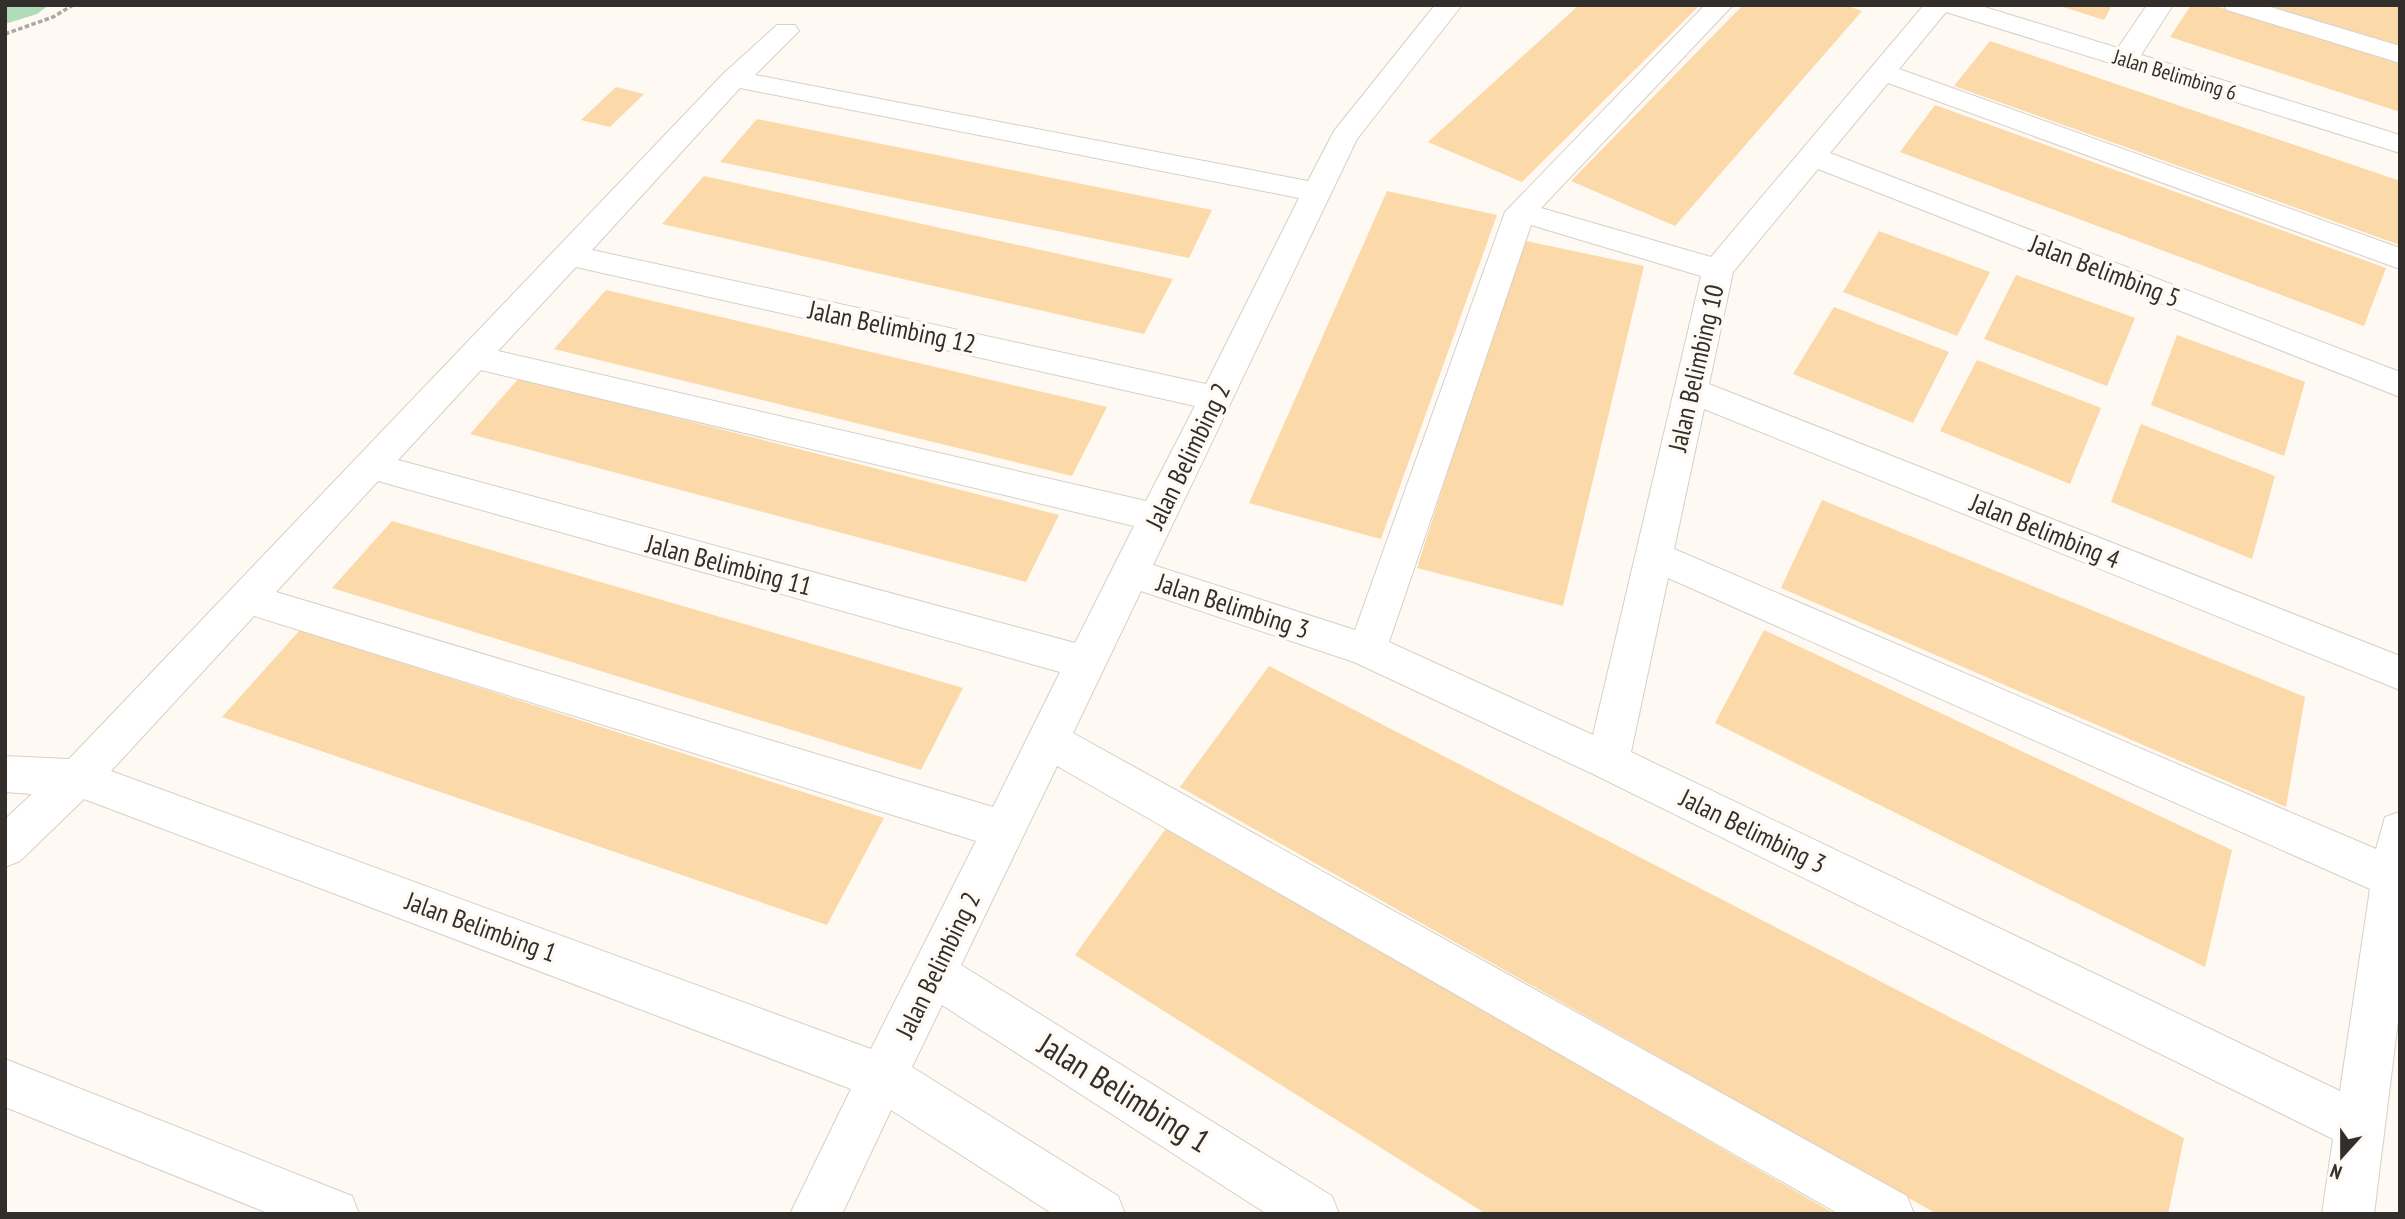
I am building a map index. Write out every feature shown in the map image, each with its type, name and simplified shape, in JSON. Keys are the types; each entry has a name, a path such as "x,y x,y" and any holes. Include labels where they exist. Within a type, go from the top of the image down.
{"street":[{"name":"Jalan Belimbing 2","path":"816,1214 1344,137 1449,5"},
{"path":"1367,650 1520,212 1720,5"},
{"name":"Jalan Belimbing 10","path":"1608,761 1718,270 1938,5"},
{"name":"Jalan Belimbing 6","path":"1950,5 2400,144"},
{"path":"2125,59 2160,5"},
{"path":"2235,5 2400,55"},
{"path":"5,847 78,778 734,79 786,31"},
{"path":"1882,72 2400,259"},
{"path":"734,79 1317,192"},
{"name":"Jalan Belimbing 5","path":"1811,156 2400,385"},
{"path":"1520,212 1718,270"},
{"name":"Jalan Belimbing 12","path":"569,255 1215,398"},
{"path":"474,357 1157,518"},
{"name":"Jalan Belimbing 4","path":"1691,390 2400,673"},
{"name":"Jalan Belimbing 11","path":"372,466 1086,663"},
{"path":"1654,556 2393,878"},
{"name":"Jalan Belimbing 3","path":"1130,572 1367,650 1608,761 2360,1126"},
{"path":"247,599 1004,830"},
{"path":"1048,740 1889,1214"},
{"name":"Jalan Belimbing 1","path":"5,774 78,778 883,1076 1100,1214"},
{"path":"2348,1214 2400,831"},
{"name":"Jalan Belimbing 1","path":"933,973 1314,1214"},
{"path":"5,1083 334,1214"}],"path":[{"path":"5,34 53,17 73,5"}],"green space":[{"path":"5,5 49,5 37,14 5,24"}],"building":[{"path":"1579,5 1700,5 1522,182 1428,142"},
{"path":"1743,5 1845,5 1862,11 1675,226 1571,181"},
{"path":"2057,5 2112,5 2104,20"},
{"path":"2191,5 2212,5 2400,64 2400,112 2170,37"},
{"path":"2400,5 2400,45 2270,6"},
{"path":"1990,41 2400,181 2400,245 1954,86"},
{"path":"616,87 644,94 610,127 581,120"},
{"path":"1935,105 2386,268 2364,326 1900,152"},
{"path":"757,119 1212,210 1189,258 720,162"},
{"path":"704,176 1173,279 1144,334 662,224"},
{"path":"1387,191 1497,215 1381,539 1249,503"},
{"path":"1879,231 1990,272 1957,336 1843,292"},
{"path":"1522,240 1644,266 1563,606 1417,568"},
{"path":"2016,275 2135,318 2107,386 1984,339"},
{"path":"606,290 1107,407 1072,476 554,349"},
{"path":"1834,307 1949,352 1913,423 1793,374"},
{"path":"2177,335 2305,382 2284,456 2151,405"},
{"path":"1977,360 2101,408 2070,484 1940,431"},
{"path":"519,378 1059,515 1026,582 470,434"},
{"path":"2141,424 2275,476 2252,559 2111,502"},
{"path":"1822,500 2305,697 2286,807 1781,588"},
{"path":"392,521 963,688 921,770 332,588"},
{"path":"300,630 884,818 827,925 222,717"},
{"path":"1764,630 2232,850 2205,967 1715,723"},
{"path":"1269,666 2184,1138 2168,1214 1937,1214 1180,787"},
{"path":"1167,827 1835,1214 1486,1214 1075,955"}]}
